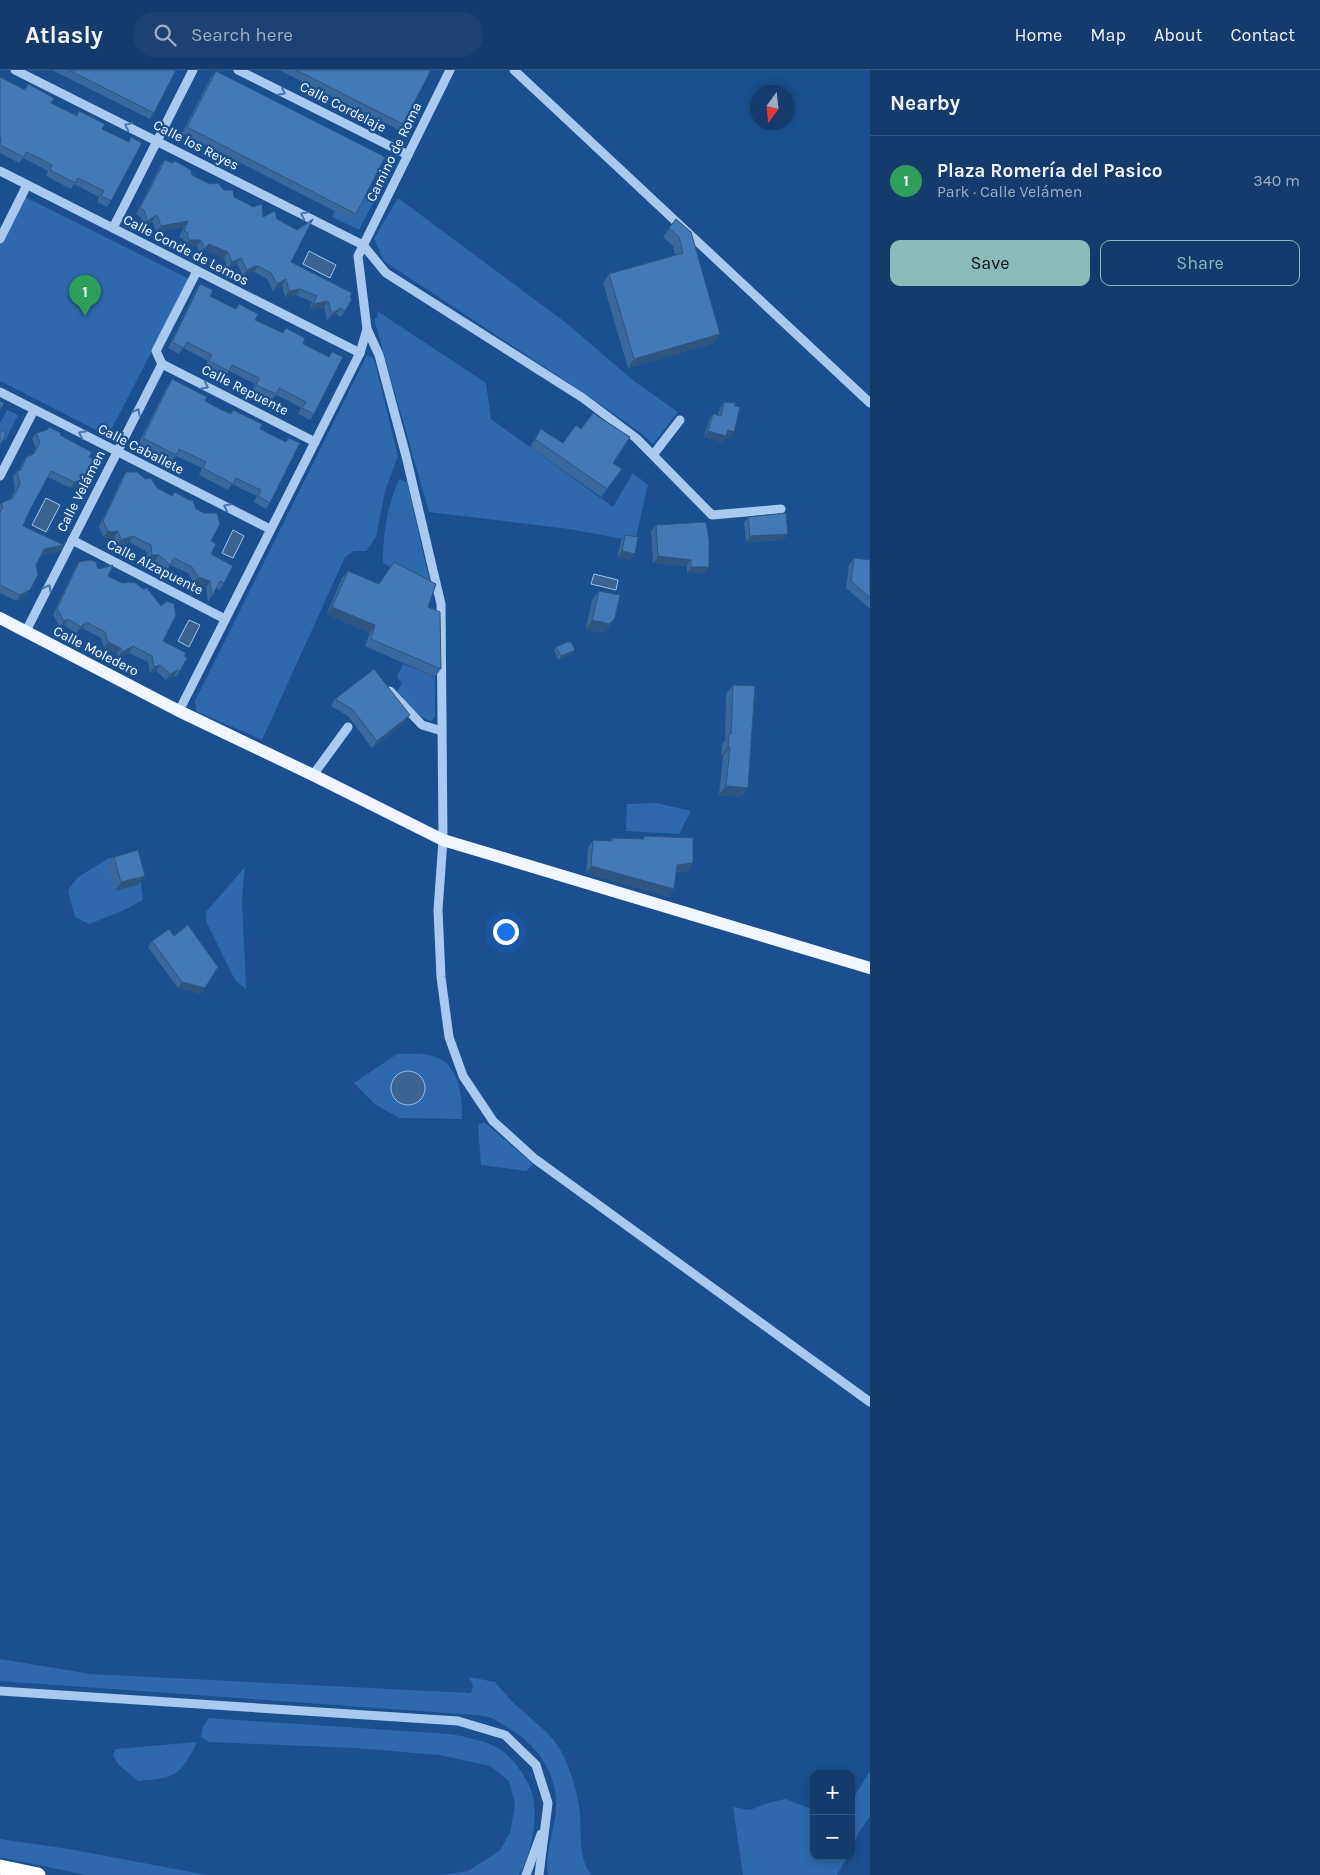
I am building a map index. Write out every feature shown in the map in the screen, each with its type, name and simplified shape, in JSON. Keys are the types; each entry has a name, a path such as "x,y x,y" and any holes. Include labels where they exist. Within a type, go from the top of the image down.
{"highway":[{"path":"0,1867 38,1875"}],"main road":[{"name":"Calle Moledero","path":"0,618 179,711 314,775 443,840 870,968"}],"street":[{"name":"Calle los Reyes","path":"15,70 363,245"},
{"path":"113,228 193,70"},
{"name":"Calle Cordelaje","path":"238,70 408,155"},
{"name":"Camino de Roma","path":"367,329 358,256 450,70"},
{"path":"514,70 870,402"},
{"name":"Calle Conde de Lemos","path":"0,171 360,353"},
{"path":"0,239 27,185"},
{"path":"363,245 386,274 583,398 636,438 712,515 781,510"},
{"path":"162,364 156,351 197,271"},
{"path":"179,711 360,353 367,329"},
{"path":"367,329 379,355 406,456 441,604 443,840 438,910 441,977 449,1037 463,1076 493,1121 536,1158 870,1402"},
{"name":"Calle Repuente","path":"162,364 315,442"},
{"name":"Calle Velámen","path":"26,631 162,364"},
{"name":"Calle Caballete","path":"0,392 270,529"},
{"path":"0,476 34,410"},
{"path":"653,455 680,420"},
{"name":"Calle Alzapuente","path":"72,540 225,619"},
{"path":"381,681 422,725 442,731"},
{"path":"314,775 348,727"},
{"path":"0,1691 458,1721 505,1735 536,1765 548,1803 539,1875"},
{"path":"526,1875 548,1815"}],"shaded area":[{"path":"364,196 374,201 359,230 332,217 335,211"},
{"path":"25,197 189,279 108,436 0,381 0,245"},
{"path":"398,198 565,322 634,381 678,412 653,444 641,433 590,397 384,261 374,239"},
{"path":"309,251 336,265 330,278 303,264"},
{"path":"377,311 486,383 491,419 613,507 633,473 648,485 635,541 569,529 429,512 374,319 378,317"},
{"path":"367,355 374,359 398,456 385,491 376,537 366,551 354,551 345,557 262,740 196,711 195,701"},
{"path":"7,410 18,415 5,441 0,438 0,423"},
{"path":"399,479 407,482 430,583 424,584 383,563 386,520"},
{"path":"46,498 60,505 46,532 32,525"},
{"path":"233,530 244,536 233,558 222,553"},
{"path":"594,574 618,580 616,590 591,584"},
{"path":"189,620 200,625 189,647 178,641"},
{"path":"403,664 435,677 435,716 432,721 417,713 397,691 402,683 397,677"},
{"path":"657,803 691,811 679,834 626,831 627,804"},
{"path":"130,855 138,863 143,900 122,911 89,924 75,917 68,890 78,877 109,858"},
{"path":"245,867 242,899 246,989 235,980 206,921 206,912"},
{"path":"397,1054 428,1055 448,1065 458,1081 462,1119 399,1118 376,1105 354,1083"},
{"path":"408,1071 420,1076 425,1088 420,1100 408,1105 396,1100 391,1088 396,1076"},
{"path":"484,1122 533,1164 526,1171 481,1165 478,1125"},
{"path":"0,1659 91,1674 471,1693 473,1685 469,1677 495,1682 512,1701 549,1735 561,1751 569,1769 580,1810 583,1858 592,1875 548,1875 548,1857 556,1811 555,1790 552,1778 534,1748 515,1732 492,1718 461,1714 0,1681"},
{"path":"208,1718 450,1734 492,1745 503,1752 514,1763 528,1784 533,1797 534,1827 523,1867 519,1875 441,1875 468,1871 500,1850 510,1833 515,1804 509,1781 490,1766 440,1755 355,1748 209,1742 201,1737 202,1729"},
{"path":"197,1742 181,1768 169,1776 161,1778 138,1781 118,1764 113,1755 116,1749"},
{"path":"870,1771 870,1816 855,1841 855,1815 855,1795"},
{"path":"785,1799 810,1808 810,1860 846,1860 837,1875 743,1875 733,1807 750,1810"},
{"path":"0,1839 69,1849 207,1875 86,1875 0,1857"}],"building":[{"path":"69,70 176,70 154,113"},
{"path":"296,70 431,70 403,124"},
{"path":"216,71 385,157 356,214 187,127"},
{"path":"0,77 25,90 28,84 54,98 51,103 77,116 79,111 105,124 102,129 129,142 131,137 142,143 111,201 101,196 104,191 78,178 75,183 50,170 52,165 39,158 26,152 24,157 0,145"},
{"path":"165,160 172,163 175,161 191,170 192,175 210,184 218,183 224,190 233,190 234,197 253,207 262,204 263,217 275,211 277,219 297,230 313,219 291,262 352,293 350,298 352,299 345,311 340,308 332,314 328,301 313,304 317,296 300,289 289,291 286,279 277,284 271,273 258,266 247,270 241,258 232,262 228,252 209,244 204,249 201,240 189,240 187,232 184,231 188,221 161,226 157,215 147,221 144,210 140,208"},
{"path":"676,219 691,232 720,334 634,359 609,274 683,253 679,237 669,228"},
{"path":"200,284 213,290 210,296 236,309 239,304 258,314 255,320 283,333 286,328 305,338 303,344 329,357 332,352 343,357 314,414 302,408 306,402 293,395 279,388 276,394 256,385 259,378 232,365 229,371 209,361 212,355 187,342 184,348 172,342"},
{"path":"172,379 207,397 205,401 218,408 231,414 233,410 262,424 260,429 286,442 289,438 300,443 270,503 258,496 261,490 236,478 233,484 203,468 206,462 179,449 176,455 143,438"},
{"path":"0,401 4,403 0,411"},
{"path":"724,402 735,403 735,406 740,407 734,432 728,430 726,436 708,431 713,414 721,416"},
{"path":"593,413 630,437 613,463 622,469 607,489 535,439 541,429 563,443 576,425 581,429"},
{"path":"49,427 92,452 89,457 97,461 86,472 90,477 74,482 51,471 23,526 64,545 44,549 36,565 38,575 30,590 20,595 0,585 0,512 3,507 1,503 13,498 20,484 17,471 21,470 26,457 34,454 40,442 36,433 47,430"},
{"path":"0,430 6,433 1,444 0,444"},
{"path":"126,472 137,472 145,479 151,478 157,488 172,496 175,492 189,500 193,500 196,509 204,513 217,513 220,524 211,541 216,544 211,554 233,566 224,583 220,581 212,596 210,581 198,577 192,567 174,558 170,565 159,555 152,555 151,545 133,536 121,540 118,531 108,531 103,521"},
{"path":"786,513 788,534 750,536 748,517"},
{"path":"706,522 709,539 709,567 691,567 691,560 658,556 656,525"},
{"path":"625,535 638,537 635,554 622,551"},
{"path":"854,558 870,560 870,598 851,581"},
{"path":"91,560 96,562 98,569 113,565 108,576 122,583 134,582 143,589 147,588 161,606 167,601 174,604 176,615 163,641 186,653 184,656 187,658 180,671 178,670 170,674 160,665 154,667 152,656 133,646 122,652 121,648 108,642 105,632 86,622 81,627 68,619 64,621 57,609 79,562"},
{"path":"394,562 436,584 428,607 440,612 441,669 371,639 375,625 332,607 348,571 379,584"},
{"path":"599,591 620,595 615,618 609,624 592,620"},
{"path":"571,642 575,650 561,656 556,647"},
{"path":"374,669 410,715 377,741 352,709 335,699"},
{"path":"733,685 755,686 748,788 726,786"},
{"path":"644,836 693,838 693,863 677,865 674,889 591,866 593,840 612,841 612,838 644,839"},
{"path":"138,850 145,876 121,882 114,857"},
{"path":"188,925 218,967 205,988 182,982 152,941 169,929 174,936"}],"place":[{"name":"Plaza Romería del Pasico","path":"85,316"}]}
